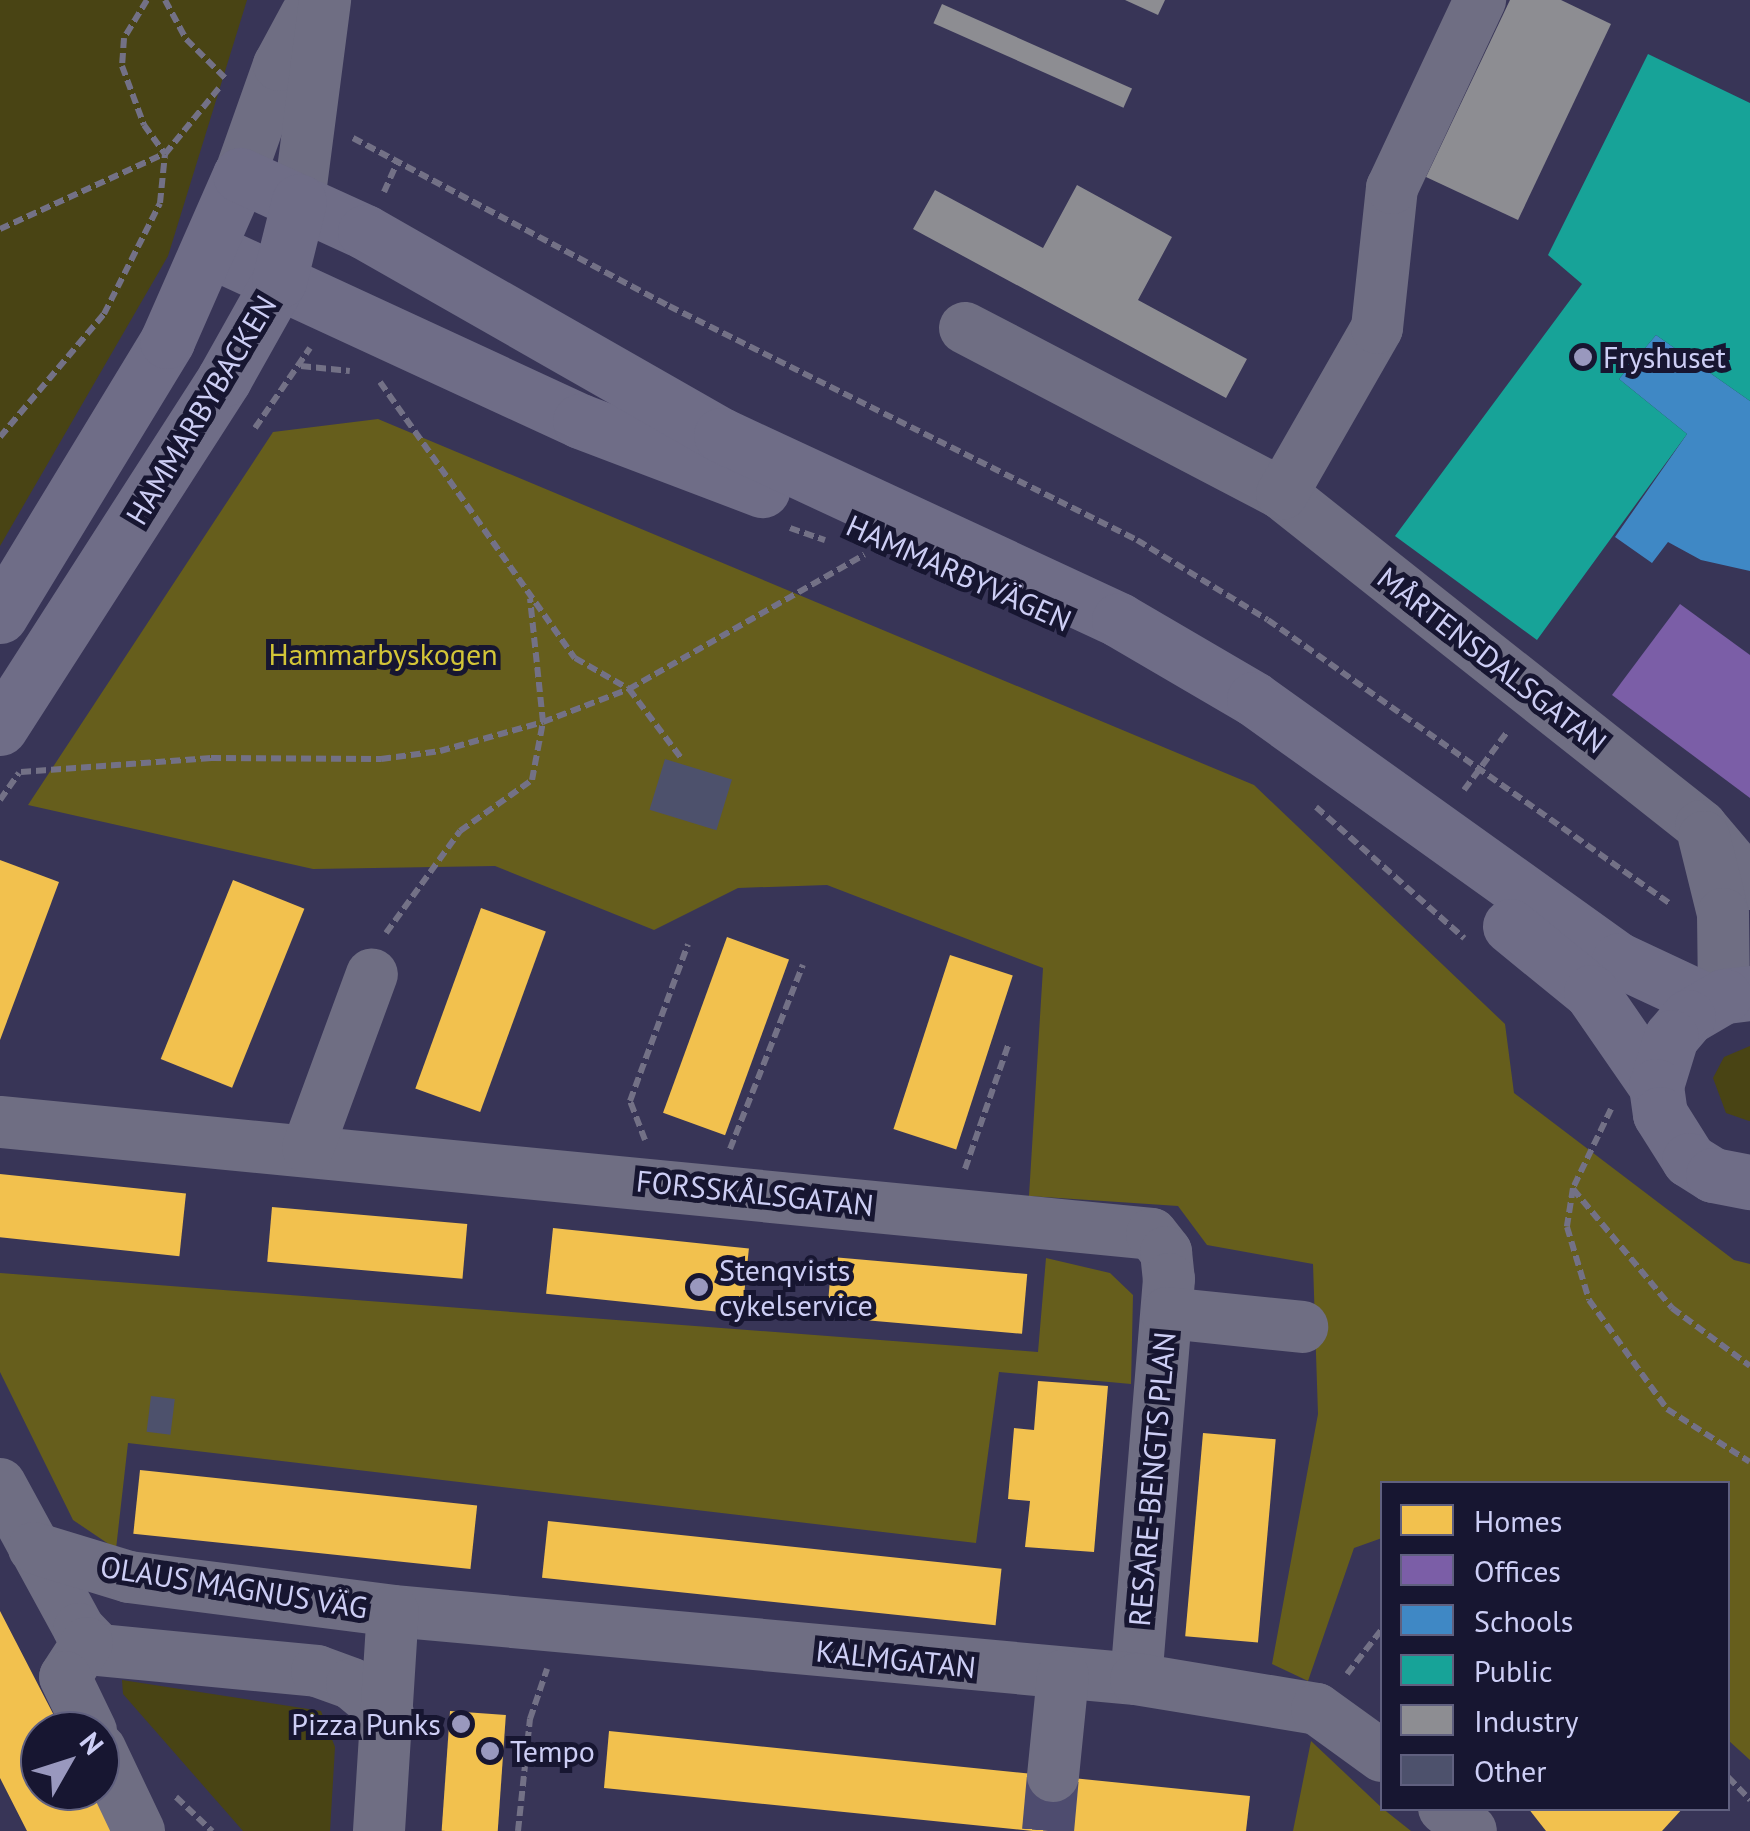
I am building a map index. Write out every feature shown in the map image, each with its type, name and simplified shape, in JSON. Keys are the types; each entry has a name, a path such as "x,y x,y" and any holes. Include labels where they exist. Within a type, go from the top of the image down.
{"main road":[{"name":"HAMMARBYVÄGEN","path":"240,175 388,244 721,436 1119,620 1254,699 1619,960 1727,997"},
{"name":"HAMMARBYBACKEN","path":"0,616 167,342 240,175"},
{"name":"HAMMARBYBACKEN","path":"10,750 279,281 299,200"},
{"name":"HAMMARBYVÄGEN","path":"210,250 580,421 973,572 1101,637 1239,724 1552,958 1591,992 1638,1091 1660,1114 1689,1160 1713,1175 1750,1182"},
{"path":"1638,1091 1671,1037 1727,997"}],"street":[{"name":"HAMMARBYBACKEN","path":"240,175 266,98 314,0"},
{"name":"HAMMARBYBACKEN","path":"299,200 266,98 325,0"},
{"path":"1282,494 1377,328 1392,188 1480,0"},
{"name":"MÅRTENSDALSGATAN","path":"965,328 1282,494 1702,826 1750,884"},
{"path":"1702,826 1724,914 1727,997"},
{"path":"308,1148 372,974"},
{"name":"FORSSKÅLSGATAN","path":"0,1122 308,1148 1152,1234 1166,1252 1168,1296"},
{"path":"1168,1296 1302,1327"},
{"name":"RESARE-BENGTS PLAN","path":"1136,1679 1168,1296"},
{"name":"OLAUS MAGNUS VÄG","path":"0,1484 87,1642"},
{"name":"OLAUS MAGNUS VÄG","path":"34,1548 128,1577 393,1611 379,1831"},
{"name":"KALMGATAN","path":"393,1611 1063,1676 1136,1679 1317,1709 1380,1755"},
{"path":"82,1711 65,1677 87,1642 98,1650 317,1671 352,1684 388,1714"},
{"path":"1053,1776 1063,1676"},
{"path":"120,1791 139,1831"},
{"path":"1448,1811 1471,1831"}],"path":[{"path":"0,437 104,314 160,204 165,154 144,125 122,66 124,38 147,0"},
{"path":"165,0 186,40 266,98 1137,540 1268,620 1677,908"},
{"path":"1,232 165,154 266,98"},
{"path":"302,366 396,387"},
{"path":"380,382 575,658 629,688 682,759"},
{"path":"780,524 830,542"},
{"path":"847,548 880,561"},
{"path":"10,750 278,764 380,759 440,751 543,722 629,688 864,554"},
{"path":"372,974 385,934 460,831 532,780 543,722 530,598"},
{"path":"1479,769 1496,748"},
{"path":"1311,802 1477,947"},
{"path":"649,1151 630,1101 688,944"},
{"path":"746,1160 726,1158 802,966"},
{"path":"1638,1091 1598,1126 1572,1188 1567,1226 1572,1258 1614,1340 1667,1409 1750,1462"},
{"path":"1572,1188 1672,1308 1750,1366"},
{"path":"518,1831 530,1719 562,1626"},
{"path":"1317,1709 1380,1631"},
{"path":"1730,1779 1750,1800"}],"shaded area":[{"path":"0,0 247,0 168,256 0,546"},
{"path":"1750,1046 1749,1121 1726,1113 1713,1078 1724,1057"},
{"path":"122,1680 321,1711 335,1747 330,1831 243,1831 123,1694"}],"green space":[{"name":"Hammarbyskogen","path":"378,419 1254,785 1505,1024 1514,1093 1734,1260 1750,1264 1750,1760 1730,1742 1730,1481 1380,1481 1380,1539 1354,1548 1308,1681 1272,1664 1318,1414 1313,1264 1207,1245 1178,1206 1029,1196 1043,968 827,885 738,888 654,930 495,866 313,869 28,805 273,432"},
{"path":"1046,1258 1110,1273 1133,1295 1131,1384 999,1372 976,1543 128,1443 116,1549 73,1520 0,1372 0,1273 1038,1352"},
{"path":"1311,1741 1380,1806 1380,1811 1386,1811 1411,1831 1293,1831"}],"building: Homes":[{"path":"0,860 59,882 0,1040"},
{"path":"233,880 304,909 232,1088 161,1059"},
{"path":"481,908 546,932 480,1112 415,1088"},
{"path":"727,937 789,960 725,1135 663,1113"},
{"path":"950,955 1013,975 956,1149 893,1129"},
{"path":"0,1174 186,1194 179,1256 0,1237"},
{"path":"272,1207 467,1224 462,1279 267,1262"},
{"path":"553,1228 749,1249 742,1314 546,1294"},
{"path":"832,1257 1027,1274 1022,1334 827,1317"},
{"path":"1038,1381 1108,1386 1094,1552 1025,1547 1030,1501 1008,1499 1014,1428 1034,1430"},
{"path":"1203,1433 1276,1439 1258,1643 1185,1636"},
{"path":"140,1470 477,1505 470,1569 133,1534"},
{"path":"548,1521 1002,1569 996,1625 542,1578"},
{"path":"0,1611 52,1711 20,1711 20,1811 103,1811 113,1831 27,1831 0,1778"},
{"path":"450,1711 506,1715 498,1831 442,1831"},
{"path":"609,1731 1250,1796 1246,1831 1033,1831 604,1788"},
{"path":"1530,1811 1680,1811 1662,1831 1546,1831"}],"building: Offices":[{"path":"1680,604 1750,655 1750,798 1612,695"}],"building: Schools":[{"path":"1656,335 1750,401 1750,571 1701,560 1668,542 1652,563 1615,537 1687,434 1619,379"}],"building: Public":[{"name":"Fryshuset","path":"1648,54 1750,103 1750,401 1656,335 1619,379 1687,434 1537,640 1395,536 1582,284 1548,255"}],"building: Industry":[{"path":"1125,0 1165,0 1158,15"},
{"path":"1510,0 1561,0 1611,24 1518,220 1426,177"},
{"path":"942,4 1132,89 1123,108 933,23"},
{"path":"1077,185 1172,237 1138,300 1247,359 1226,398 913,229 935,190 1043,248"}],"building: Other":[{"path":"665,759 732,779 716,830 650,810"},
{"path":"151,1396 175,1399 170,1435 147,1432"}],"tunnel":[{"path":"1048,1831 1053,1776"}],"place":[{"name":"Fryshuset","path":"1583,357"},
{"name":"Stenqvists cykelservice","path":"699,1287"},
{"name":"Pizza Punks","path":"461,1724"},
{"name":"Tempo","path":"490,1751"}]}
